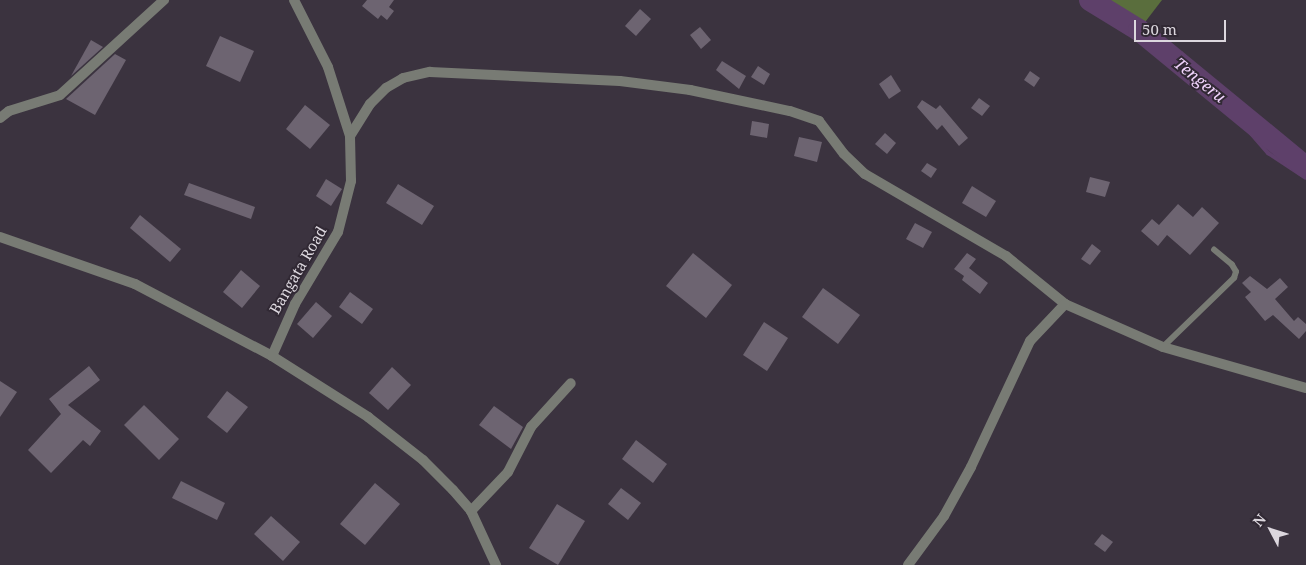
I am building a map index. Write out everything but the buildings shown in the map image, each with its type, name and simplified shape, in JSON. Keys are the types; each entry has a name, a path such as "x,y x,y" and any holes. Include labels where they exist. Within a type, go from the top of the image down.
{"street":[{"path":"0,118 9,111 60,95 164,0"},
{"name":"Bangata Road","path":"272,356 294,304 338,232 351,181 350,136 328,67 294,0"},
{"path":"350,136 370,104 386,88 403,78 430,72 611,80 753,102 814,118 865,174 1006,256 1065,304 1163,347 1306,388"},
{"path":"0,237 135,284 272,356 368,417 423,460 471,511 496,565"},
{"path":"908,565 944,516 971,467 1030,341 1065,304"},
{"path":"471,511 508,472 530,427 570,383"}],"lane":[{"path":"1163,347 1234,278 1236,272 1232,265 1214,250"}],"green space":[{"path":"1086,0 1162,0 1139,30"}],"waterway":[{"name":"Tengeru","path":"1086,0 1181,53 1268,153 1306,178"},
{"name":"Tengeru","path":"1090,0 1139,30 1306,167"}]}
